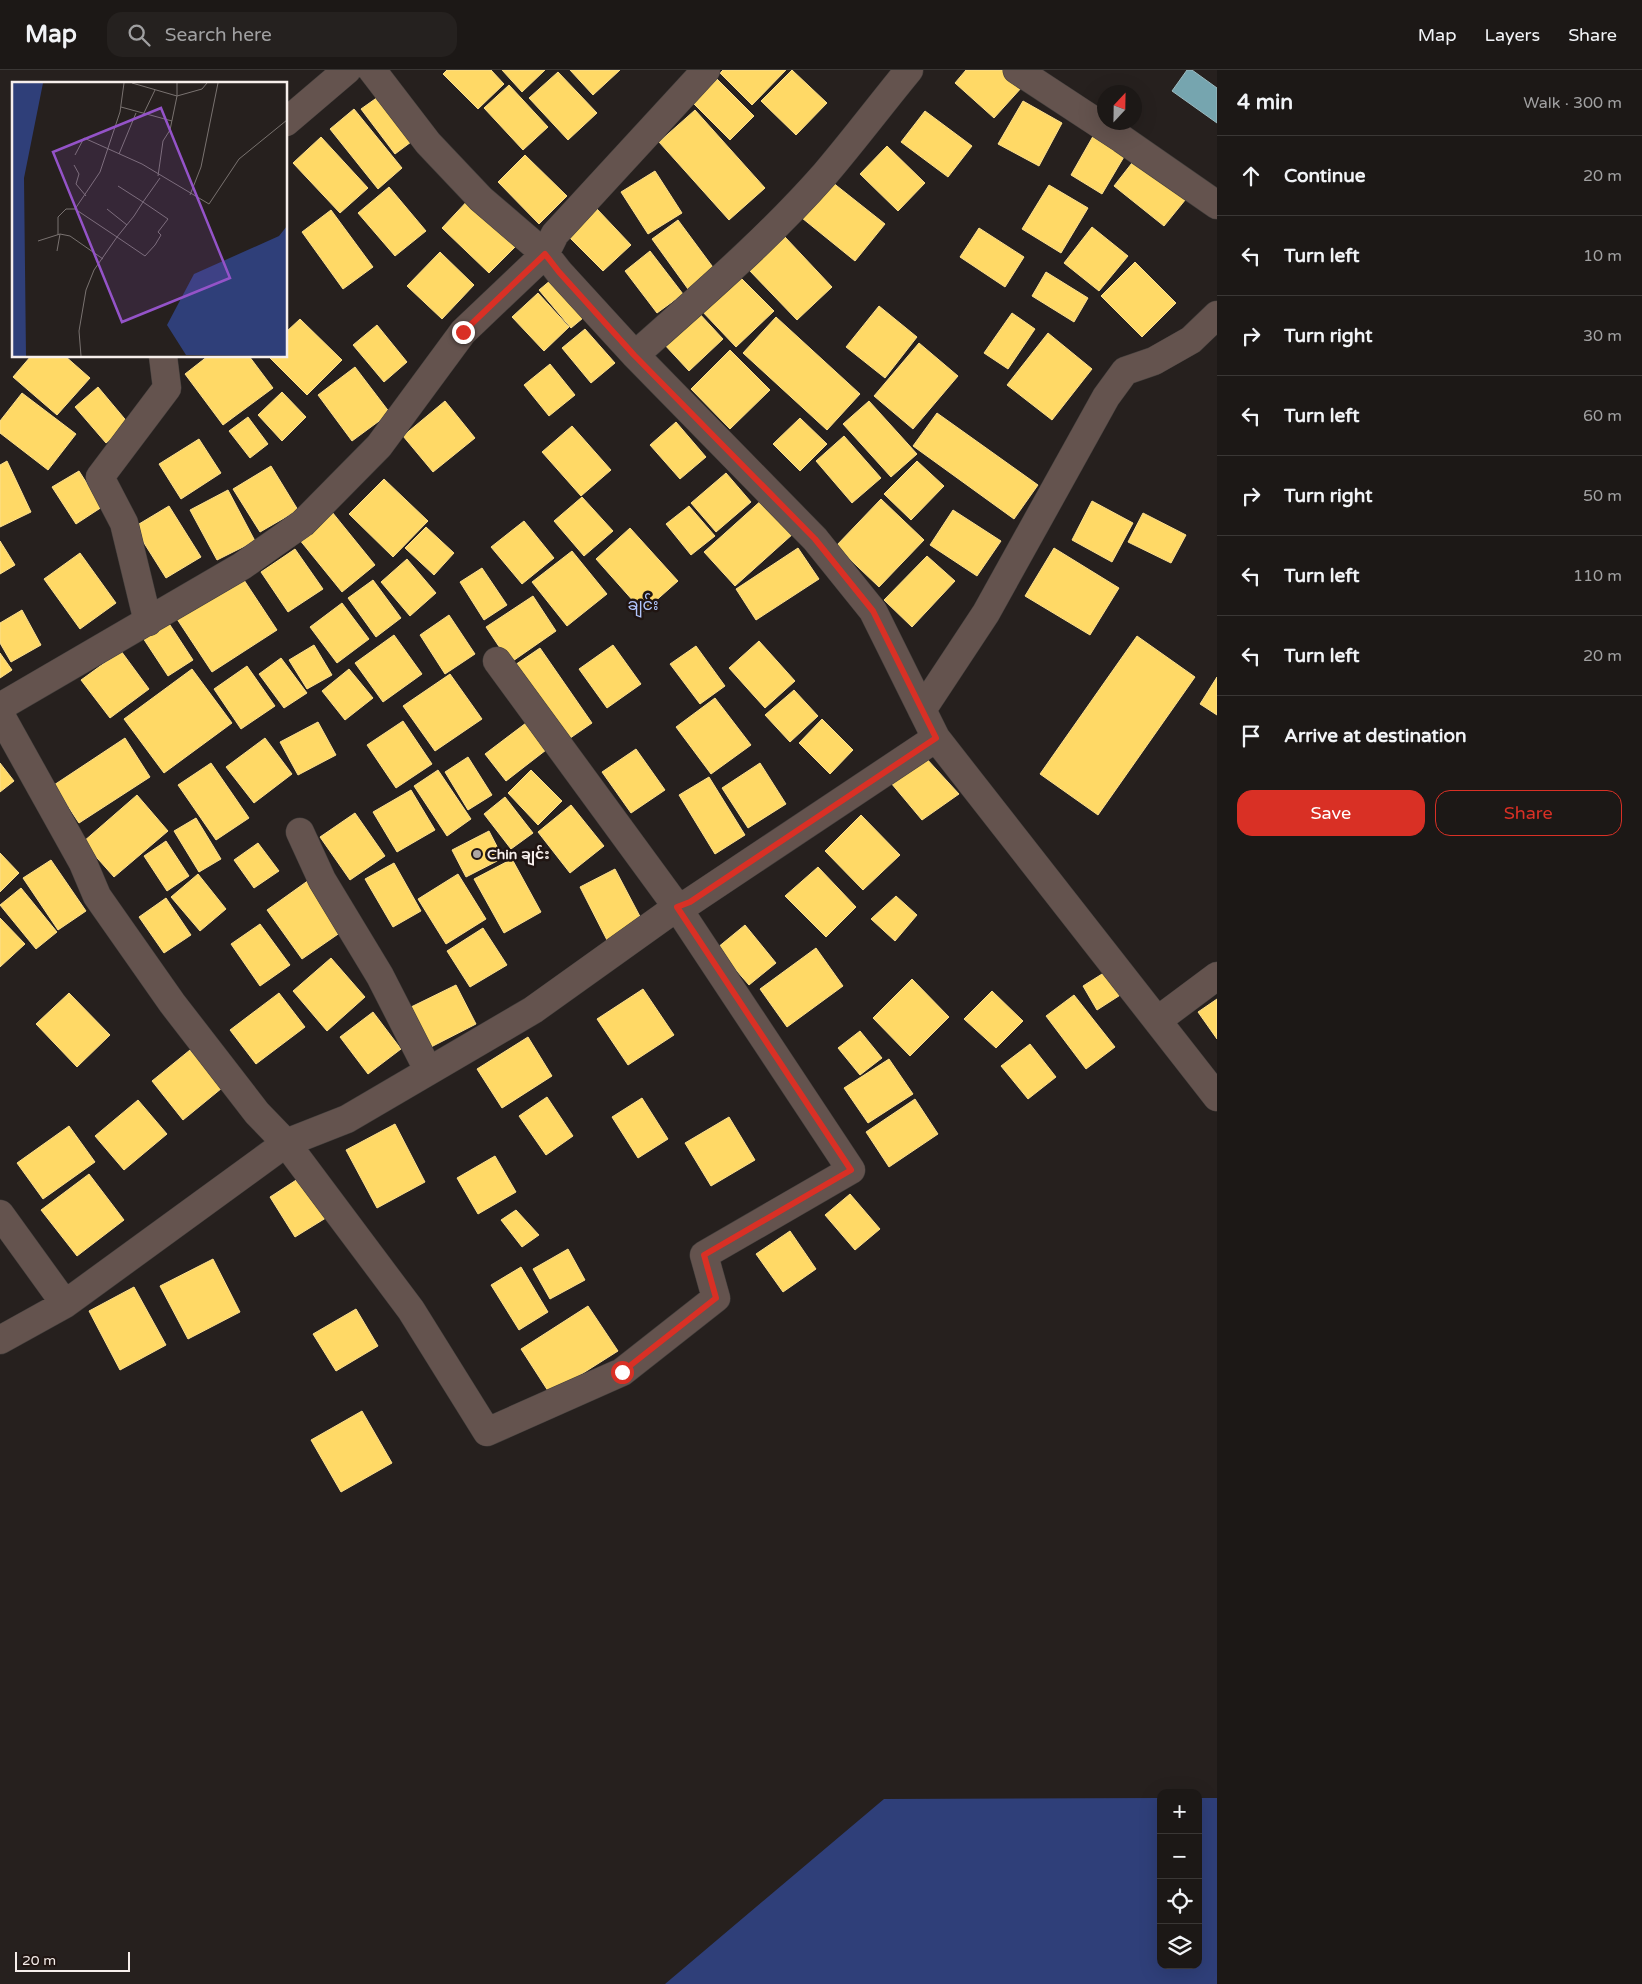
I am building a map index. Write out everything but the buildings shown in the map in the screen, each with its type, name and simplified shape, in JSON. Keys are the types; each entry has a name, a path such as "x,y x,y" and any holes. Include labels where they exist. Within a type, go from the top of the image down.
{"street":[{"path":"288,120 347,70"},
{"path":"372,70 428,143 480,199 545,254 634,355 815,539 873,611 936,738 1217,1097"},
{"path":"0,707 242,566 302,523 379,446 463,332 545,254 555,234 706,70"},
{"path":"634,355 727,274 778,223 824,174 909,70"},
{"path":"1018,70 1217,205"},
{"path":"922,710 986,613 1106,397 1125,371 1154,361 1191,340 1217,315"},
{"path":"148,622 124,523 100,477 167,388 163,358"},
{"path":"0,714 83,863 96,896 172,1003 258,1113 286,1143 412,1310 487,1432 622,1372 716,1298 704,1255 851,1170 677,907 498,661"},
{"path":"0,1340 65,1304 286,1143 347,1119 533,1010 677,907 690,902 936,738"},
{"path":"300,832 322,880 380,976 428,1070"},
{"path":"1158,1020 1217,976"},
{"path":"0,1214 65,1304"}],"water":[{"path":"1157,1798 1157,1969 1202,1969 1202,1798 1217,1798 1217,1984 665,1984 884,1799"}],"place":[{"name":"Chin ချင်း","path":"477,854"}],"district":[{"name":"ချင်း","path":"643,604"}],"route":[{"path":"463,332 545,254 634,355 815,539 873,611 936,738 690,902 677,907 851,1170 704,1255 716,1298 622,1372"}]}
